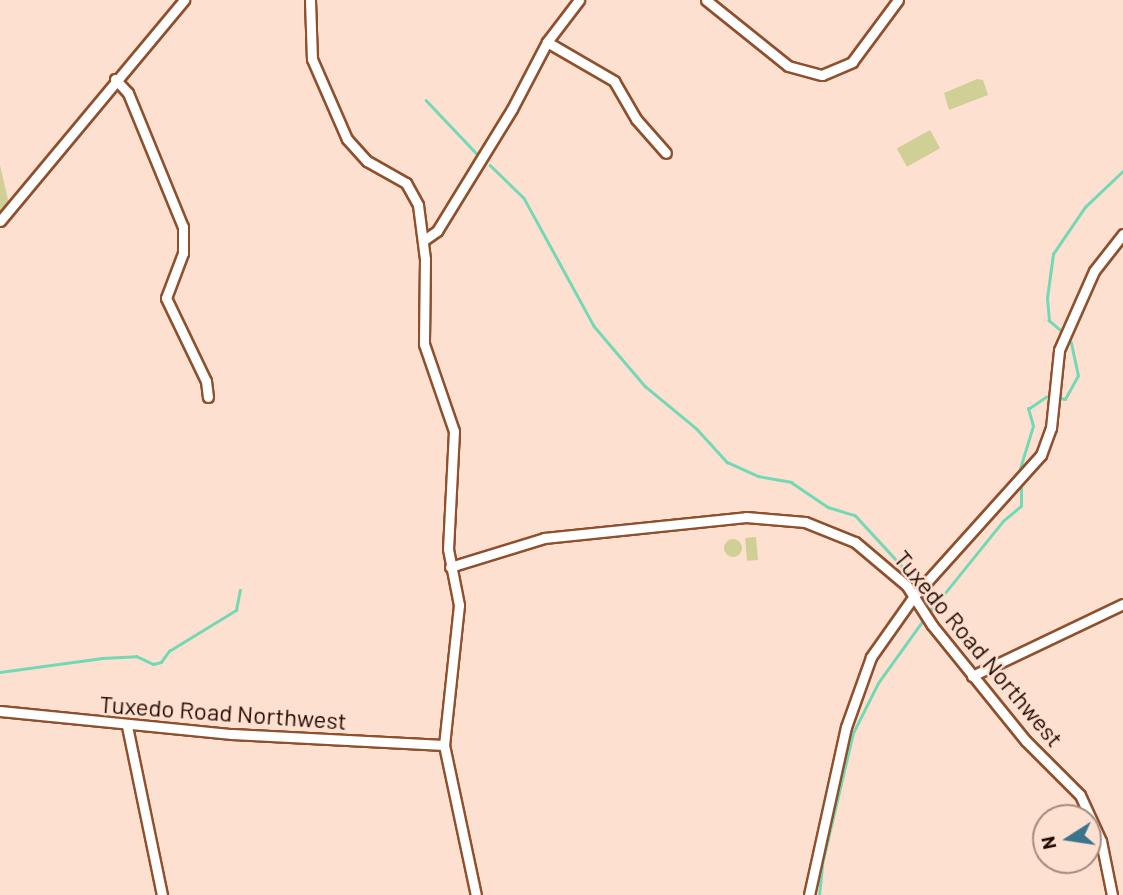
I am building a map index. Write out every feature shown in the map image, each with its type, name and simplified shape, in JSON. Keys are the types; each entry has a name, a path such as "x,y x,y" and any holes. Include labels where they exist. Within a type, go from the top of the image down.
{"street":[{"path":"0,221 184,0"},
{"path":"310,0 309,46 336,117 358,154 400,178 412,191 424,240 424,344 454,431 450,567 459,606 444,745 476,895"},
{"path":"424,240 437,231 547,42 579,0"},
{"path":"706,0 788,65 822,75 852,62 898,0"},
{"path":"547,42 614,81 636,119 666,153"},
{"path":"116,79 128,93 183,227 183,253 168,283 166,298 206,382 208,397"},
{"path":"808,895 833,777 861,680 880,640 914,596 1040,457 1051,428 1059,350 1094,271 1123,234"},
{"name":"Tuxedo Road Northwest","path":"450,567 544,538 768,516 805,522 855,542 886,564 914,596 932,625 1026,741 1080,795 1101,841 1112,895"},
{"path":"972,676 1123,604"},
{"name":"Tuxedo Road Northwest","path":"0,711 127,726 444,745"},
{"path":"127,726 162,895"}],"green space":[{"path":"977,79 983,80 988,95 949,110 944,93"},
{"path":"930,130 940,148 907,167 897,148"},
{"path":"0,165 11,213 0,227"},
{"path":"756,537 758,560 747,561 745,538"},
{"path":"729,539 737,539 742,548 740,555 729,557 724,552 724,544"}],"waterway":[{"path":"426,100 477,154"},
{"path":"490,165 524,198 594,326 645,386 697,429 727,462 758,476 791,482 828,507 855,515 911,576"},
{"path":"1061,331 1049,321 1047,298 1053,254 1085,207 1123,171"},
{"path":"1058,398 1065,399 1078,376 1071,343"},
{"path":"1018,475 1033,426 1028,409 1046,397"},
{"path":"928,614 1003,521 1021,506 1021,488"},
{"path":"0,672 102,658 136,656 153,664 161,662 169,651 236,610 240,590"},
{"path":"932,598 932,607"},
{"path":"819,895 822,864 853,733 878,683 924,619"}]}
